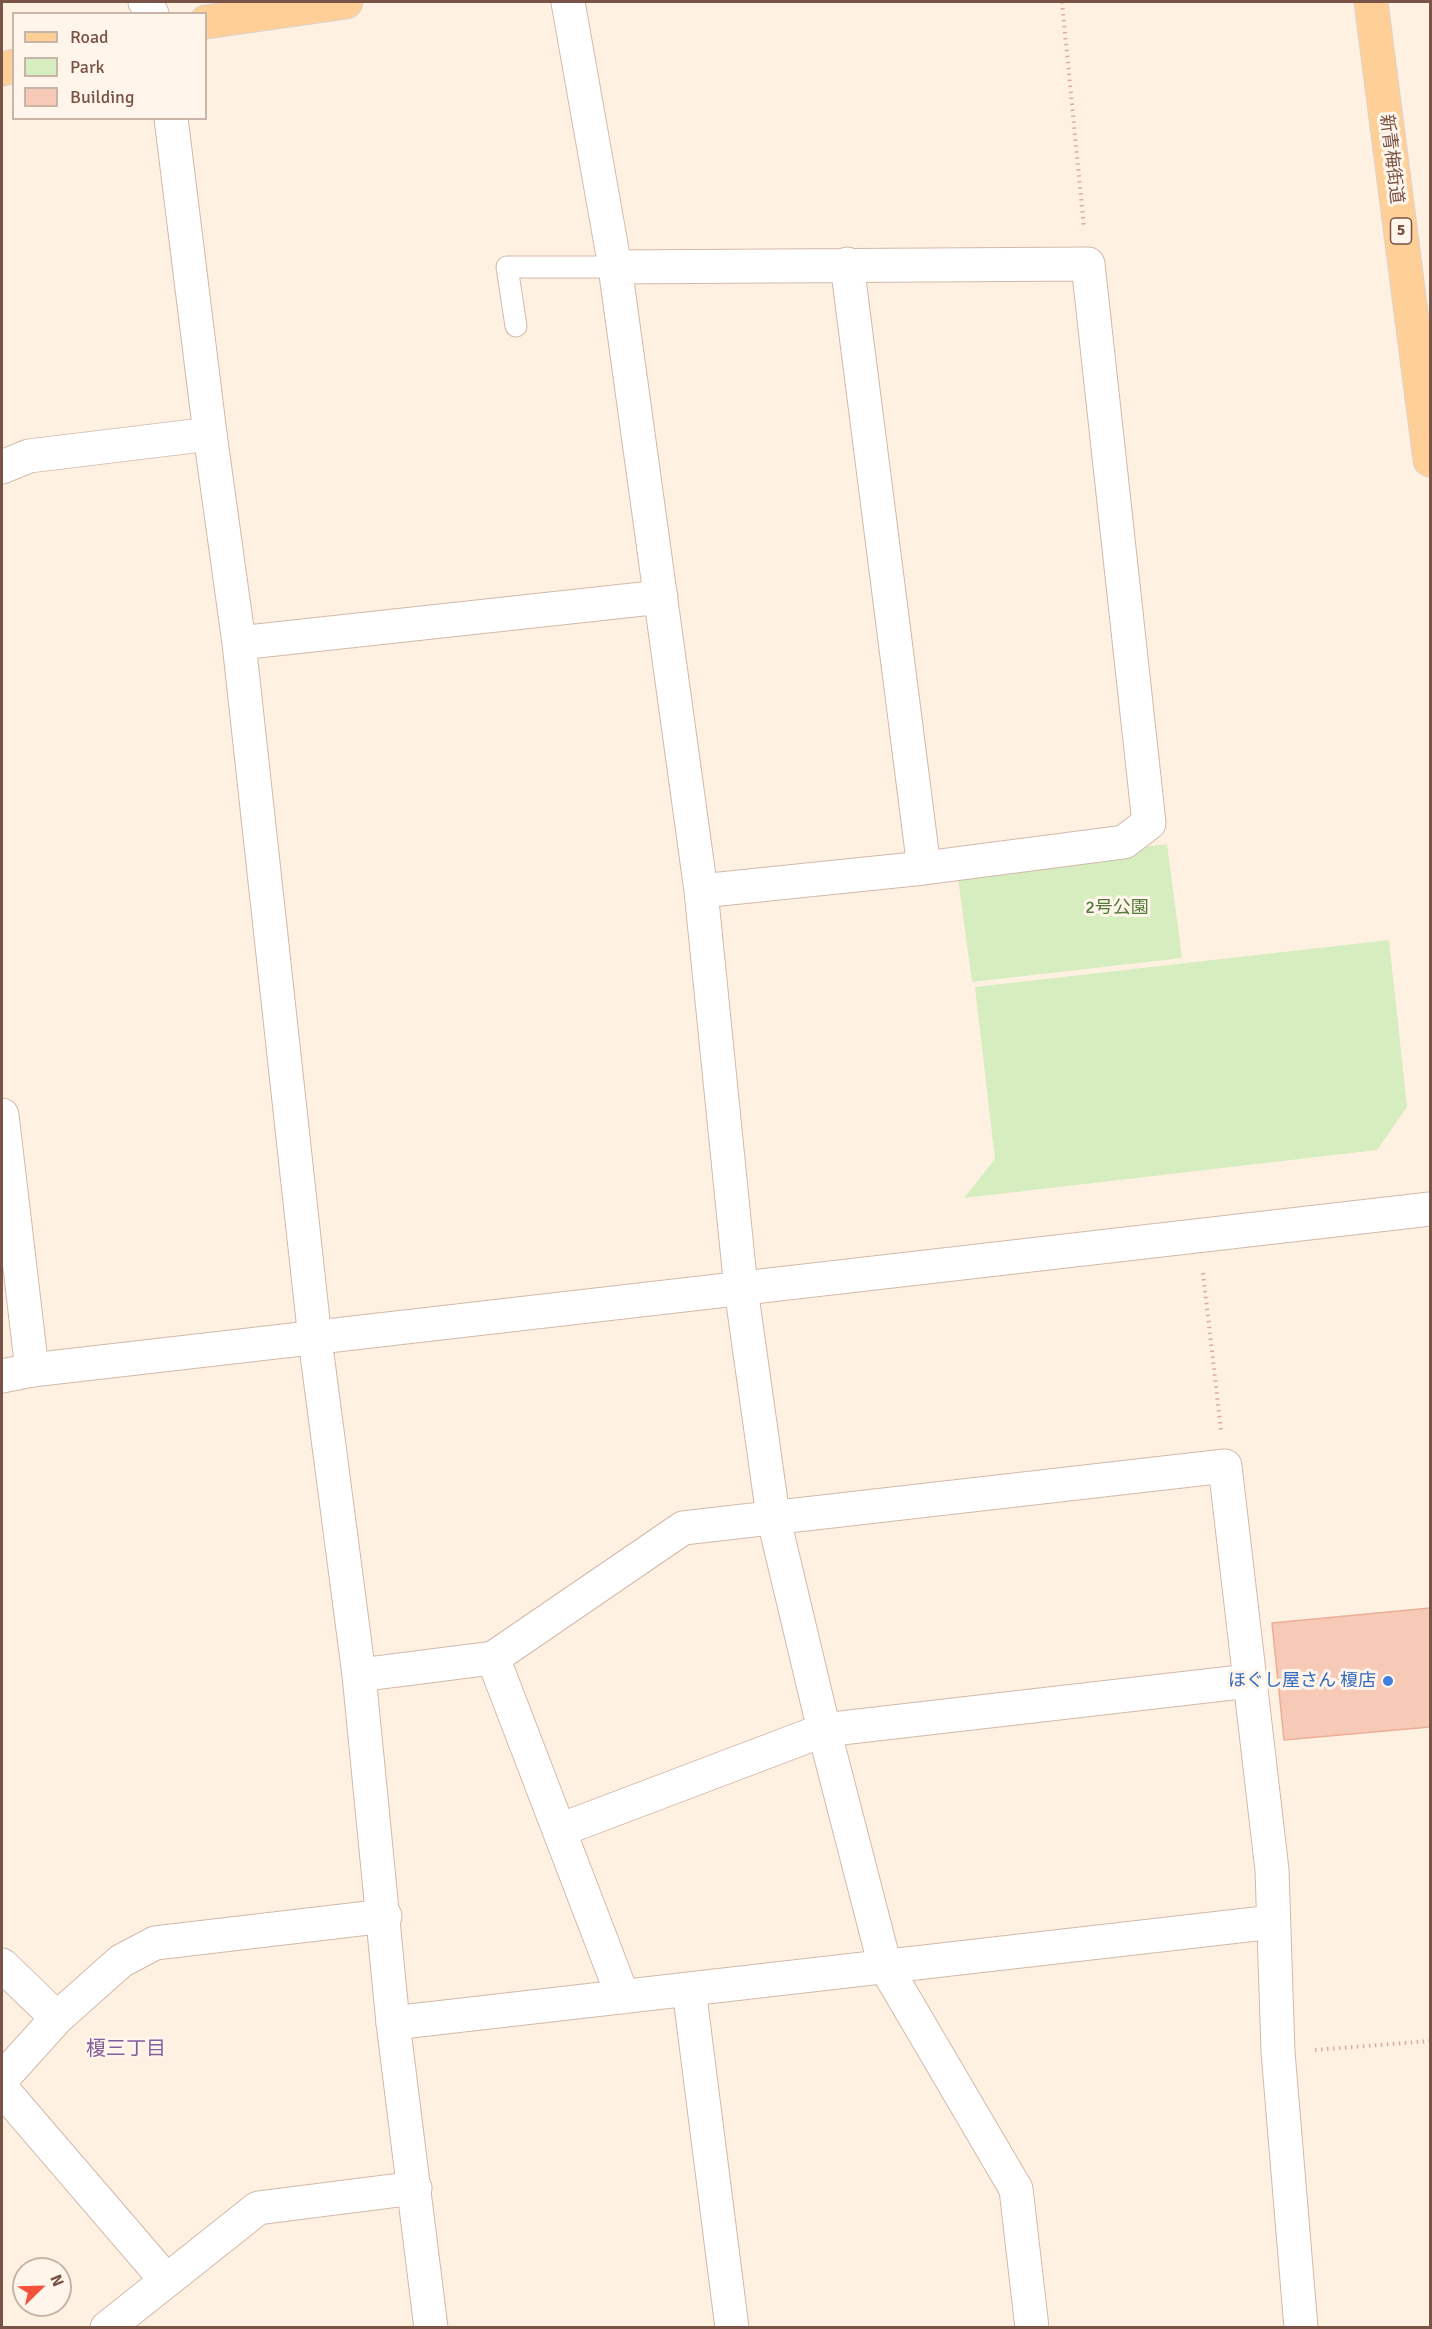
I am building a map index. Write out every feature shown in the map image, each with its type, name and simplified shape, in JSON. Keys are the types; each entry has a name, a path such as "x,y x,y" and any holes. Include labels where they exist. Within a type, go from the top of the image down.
{"main road":[{"path":"207,22 346,2"},
{"name":"新青梅街道","path":"1371,2 1431,460"}],"street":[{"path":"568,2 615,267 701,891 741,1289 773,1516 824,1730 885,1966 1016,2189 1032,2328"},
{"path":"171,120 210,434 239,643 315,1339 359,1675 393,2023 431,2328"},
{"path":"848,264 924,868"},
{"path":"615,267 1088,264 1149,823 1124,842 924,868 701,891"},
{"path":"2,467 29,456 210,434"},
{"path":"239,643 661,597"},
{"path":"2,1114 17,1373 1431,1209"},
{"path":"359,1675 493,1658 683,1528 1225,1466 1272,1870 1278,2052 1301,2328"},
{"path":"493,1658 623,1997"},
{"path":"560,1830 824,1730 1249,1681"},
{"path":"2,2079 57,2018 121,1960 155,1942 384,1916"},
{"path":"393,2023 1273,1922"},
{"path":"2,1965 57,2018"},
{"path":"689,1989 732,2328"},
{"path":"2,2089 166,2280"},
{"path":"107,2328 258,2208 415,2188"}],"lane":[{"path":"516,326 507,267 615,267"}],"path":[{"path":"1062,2 1088,264"},
{"path":"1199,1236 1225,1466"},
{"path":"1278,2052 1431,2041"}],"green space":[{"name":"2号公園","path":"1167,844 1182,958 972,982 957,871"},
{"path":"1389,940 1407,1107 1377,1150 964,1198 995,1159 975,987"}],"building":[{"path":"1430,1608 1430,1727 1284,1740 1272,1623"}],"place":[{"name":"ほぐし屋さん 榎店","path":"1388,1681"}],"district":[{"name":"榎三丁目","path":"126,2050"}]}
